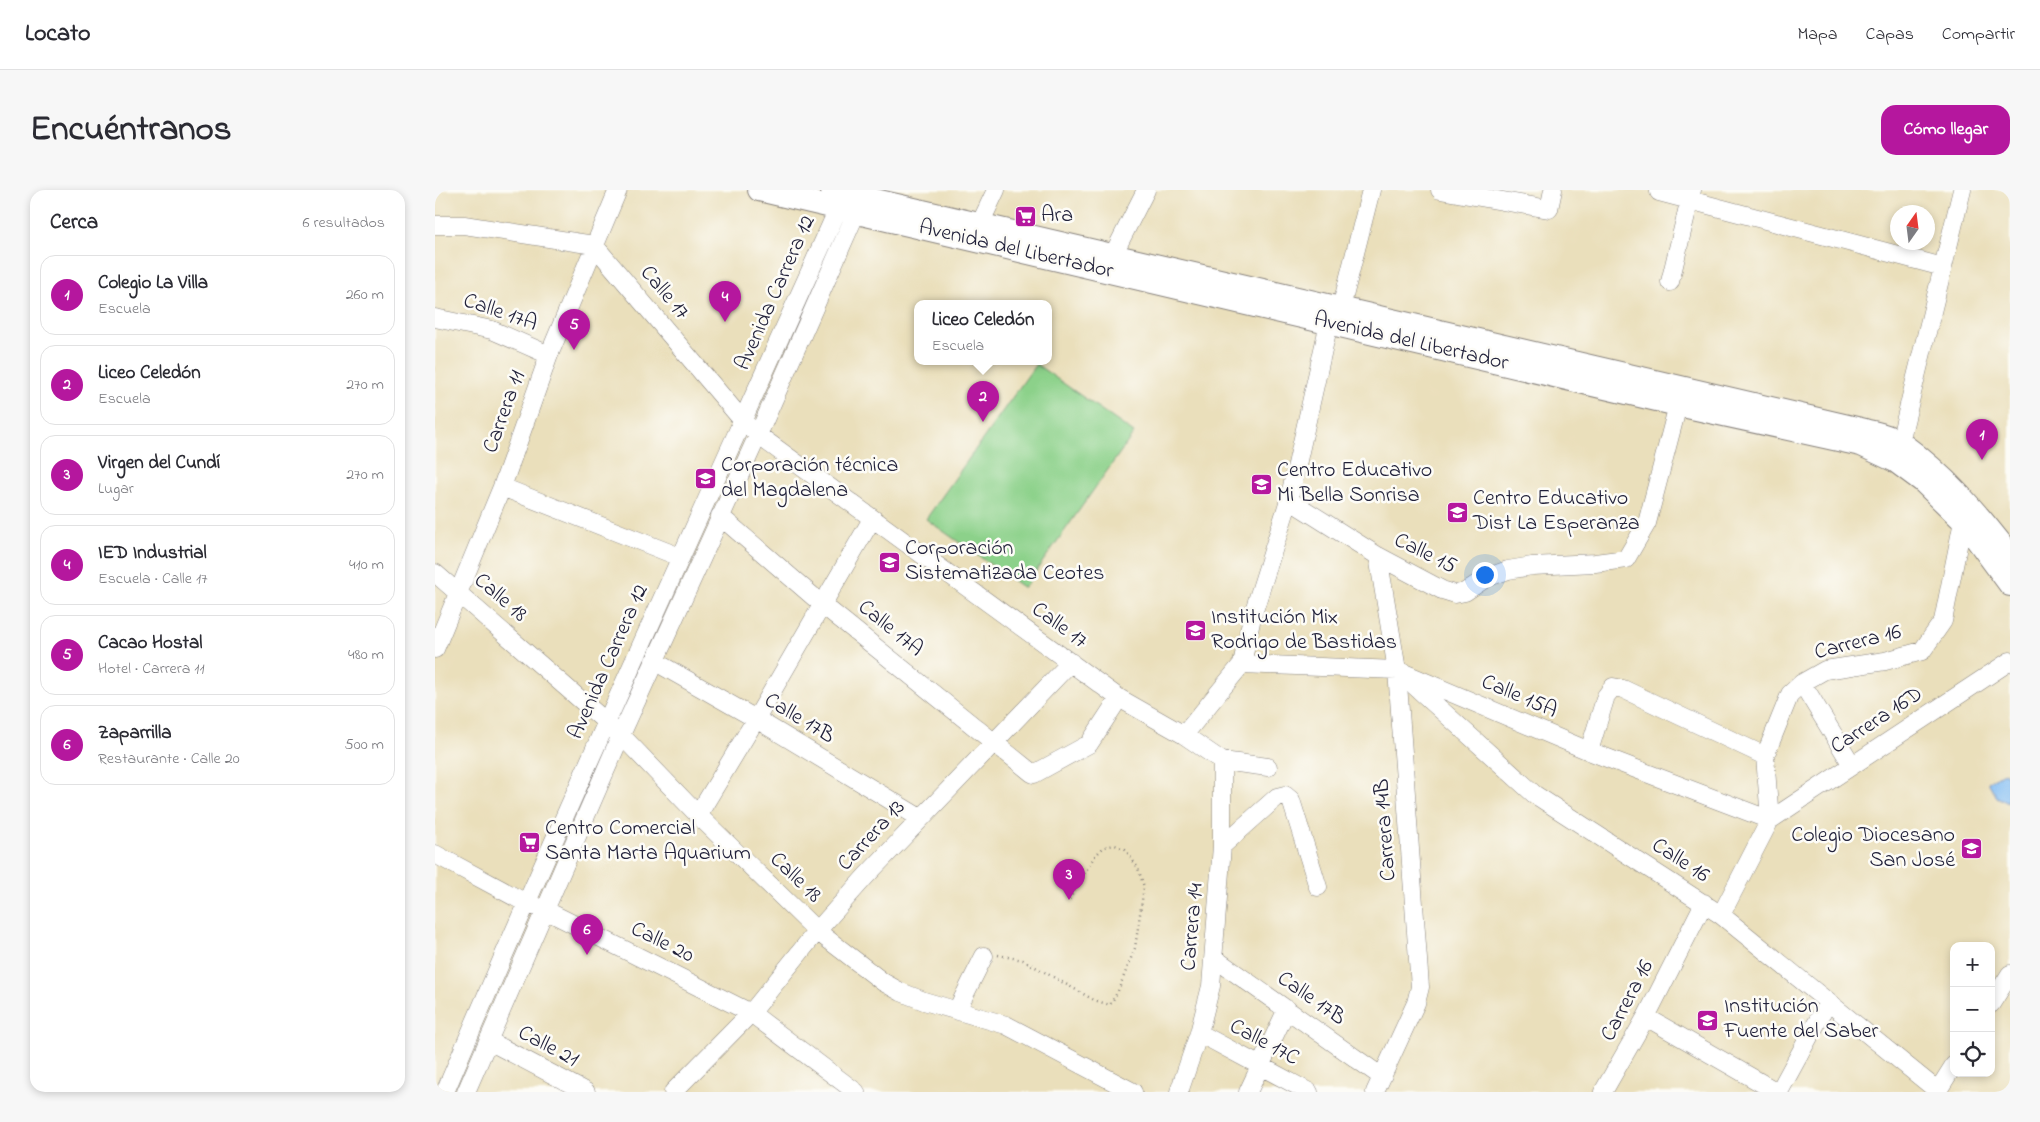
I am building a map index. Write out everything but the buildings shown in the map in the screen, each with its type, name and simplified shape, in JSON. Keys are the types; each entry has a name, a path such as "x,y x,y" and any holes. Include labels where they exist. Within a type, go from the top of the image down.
{"main road":[{"name":"Avenida del Libertador","path":"759,190 848,199 980,224 1113,255 1678,405 1898,452 1922,480 1963,521 2010,585"},
{"name":"Avenida del Libertador","path":"848,199 1335,315 1865,430 1898,452 1933,468 1976,511 2010,555"}],"street":[{"name":"Carrera 11","path":"435,649 502,487 549,355 617,190"},
{"path":"980,224 996,190"},
{"path":"1113,255 1146,190"},
{"path":"1184,735 1242,664 1251,617 1289,500 1335,315 1371,190"},
{"path":"1445,191 1549,209 1553,190"},
{"path":"1898,452 1962,190"},
{"path":"1659,192 1691,195 1943,267"},
{"path":"1670,282 1691,195"},
{"name":"Avenida Carrera 12","path":"445,1092 526,903 680,557 848,199"},
{"name":"Avenida Carrera 12","path":"466,1092 621,734 759,435 848,199"},
{"path":"435,225 464,225 594,245"},
{"name":"Calle 17","path":"594,245 743,421 759,435 1119,698 1184,735 1222,761 1267,767"},
{"name":"Calle 17A","path":"435,318 492,330 549,355"},
{"name":"Calle 15","path":"1289,500 1378,556 1442,590 1455,594 1465,592 1487,578 1508,570 1532,566 1595,563 1626,559 1647,523 1678,405"},
{"path":"502,487 680,557"},
{"name":"Calle 17A","path":"720,516 823,605 1034,774 1089,744 1119,698"},
{"path":"698,815 757,719 872,518"},
{"name":"Carrera 16","path":"1770,820 1765,756 1790,694 1802,683 1825,670 1885,661 1922,651 1943,621 1963,521"},
{"name":"Carrera 14B","path":"1378,556 1397,670 1420,988 1416,1003 1379,1084"},
{"name":"Calle 18","path":"435,573 621,734 698,815 817,931 883,982 924,1001 1006,1025 1133,1092"},
{"name":"Calle 17B","path":"654,661 757,719 920,818"},
{"name":"Carrera 16D","path":"1770,820 2010,661"},
{"name":"Carrera 13","path":"673,1092 751,1013 817,931 920,818 1071,662"},
{"name":"Calle 15A","path":"1242,664 1397,670 1589,751 1770,820"},
{"name":"Calle 16","path":"1397,670 1534,794 1721,915 1938,1092"},
{"path":"1802,683 1852,765"},
{"path":"1589,751 1606,696 1613,687 1623,689 1765,756"},
{"name":"Carrera 14","path":"1179,1092 1199,1033 1211,986 1222,846 1222,761"},
{"path":"1222,846 1277,797 1285,795 1291,800 1318,887"},
{"path":"1721,915 1770,820"},
{"name":"Calle 20","path":"435,854 526,903 545,910 751,1013 856,1092"},
{"name":"Carrera 16","path":"1603,1092 1646,1017 1704,903"},
{"path":"957,1010 984,956"},
{"name":"Calle 17B","path":"1214,958 1287,1009 1379,1084"},
{"path":"1995,998 2010,974"},
{"path":"1646,1017 1778,1092 1827,1002"},
{"path":"1248,1092 1287,1009"},
{"name":"Calle 17C","path":"1199,1033 1309,1092"},
{"name":"Calle 21","path":"489,1041 586,1092"},
{"path":"1938,1092 1950,1072"}],"path":[{"path":"984,956 995,954 1023,960 1094,1000 1110,1005 1118,991 1135,948 1144,887 1139,868 1125,849 1115,844 1104,847 1094,857 1069,900"}],"green space":[{"path":"1035,365 1134,433 1024,588 926,519"}],"water":[{"path":"2005,772 2009,787 2008,803 1997,797 1988,782"}],"place":[{"name":"Ara","path":"1025,216"},
{"name":"IED Industrial","path":"725,322"},
{"name":"Cacao Hostal","path":"574,350"},
{"name":"Liceo Celedón","path":"983,422"},
{"name":"Colegio La Villa","path":"1982,460"},
{"name":"Corporación técnica del Magdalena","path":"705,479"},
{"name":"Centro Educativo Mi Bella Sonrisa","path":"1261,484"},
{"name":"Centro Educativo Dist La Esperanza","path":"1457,512"},
{"name":"Corporación Sistematizada Ceotes","path":"889,562"},
{"name":"Institución Mix Rodrigo de Bastidas","path":"1195,631"},
{"name":"Centro Comercial Santa Marta Aquarium","path":"529,842"},
{"name":"Colegio Diocesano San José","path":"1971,849"},
{"name":"Virgen del Cundí","path":"1069,900"},
{"name":"Zaparrilla","path":"587,955"},
{"name":"Institución Fuente del Saber","path":"1708,1020"}]}
